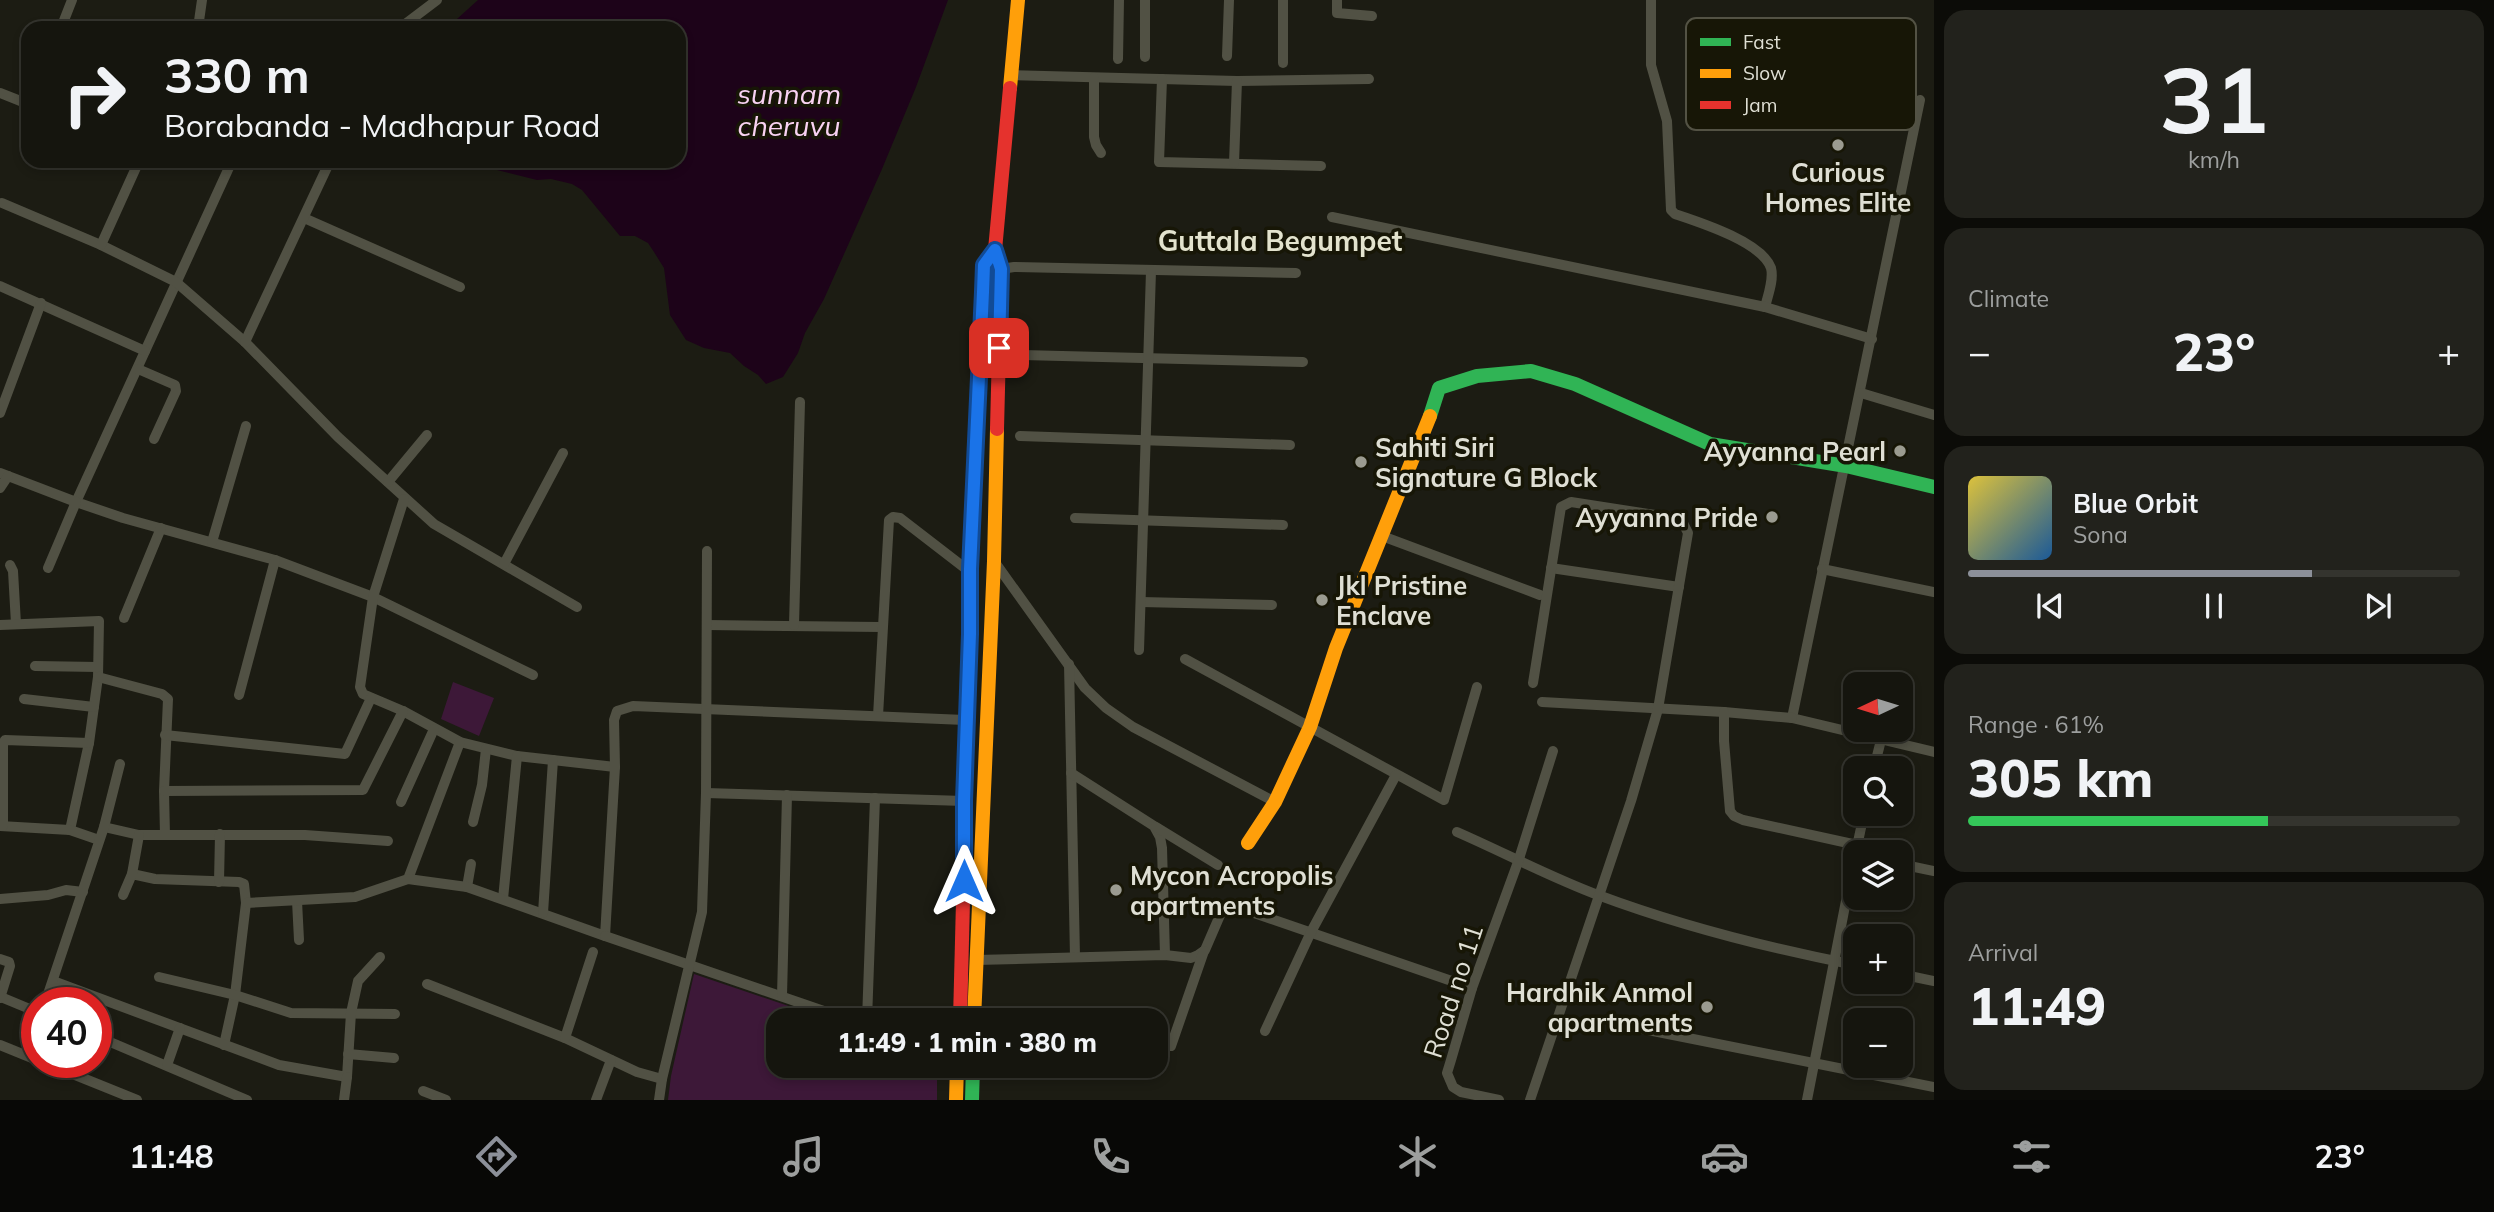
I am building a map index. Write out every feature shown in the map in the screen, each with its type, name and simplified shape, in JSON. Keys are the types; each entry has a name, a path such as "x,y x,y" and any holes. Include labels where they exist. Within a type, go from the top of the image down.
{"street":[{"path":"64,21 72,0"},
{"path":"199,21 202,0"},
{"path":"409,21 437,0"},
{"path":"974,1008 994,561 1001,269 995,250 1018,0"},
{"path":"1118,59 1119,0"},
{"path":"1145,0 1145,57"},
{"path":"1227,57 1229,0"},
{"path":"1283,0 1283,63"},
{"path":"1337,0 1337,13 1373,16"},
{"path":"1651,0 1651,65 1667,121 1671,210 1675,214 1742,240 1766,261 1771,269 1766,307"},
{"path":"1010,75 1237,81 1369,79"},
{"path":"1094,78 1094,137 1101,153"},
{"path":"1162,79 1159,162 1321,166"},
{"path":"1234,163 1237,81"},
{"path":"0,93 21,101"},
{"path":"1916,120 1920,100"},
{"path":"1792,718 1914,130"},
{"path":"101,245 136,168"},
{"path":"48,568 229,168"},
{"path":"246,342 327,168"},
{"path":"1,204 101,245 176,282 246,342 338,437 434,524 577,607"},
{"path":"1332,217 1766,307 1872,339"},
{"path":"304,218 460,287"},
{"path":"961,1008 970,572 984,265 995,250"},
{"path":"1001,269 1014,267 1296,272"},
{"path":"1139,650 1151,271"},
{"path":"0,286 145,351"},
{"path":"0,413 41,303"},
{"path":"1022,355 1303,362"},
{"path":"138,369 175,385 176,391 154,439"},
{"path":"1248,843 1275,803 1310,727 1336,648 1422,438 1439,388 1477,376 1531,371 1575,384 1710,444 1846,466 1934,487"},
{"path":"1861,393 1934,415"},
{"path":"794,625 800,402"},
{"path":"212,542 246,426"},
{"path":"388,482 427,435"},
{"path":"1020,436 1290,445"},
{"path":"504,564 563,453"},
{"path":"0,488 4,474 76,502 275,561 373,597 533,676"},
{"path":"404,499 373,597 360,687 363,694 460,743 517,756 615,767"},
{"path":"1530,1100 1631,801 1658,709 1688,533 1681,519 1571,502 1561,507 1533,683"},
{"path":"878,716 889,520 900,518 970,572"},
{"path":"1074,519 1283,525"},
{"path":"124,618 161,528"},
{"path":"1382,536 1540,595"},
{"path":"659,1100 688,963 702,912 706,793 707,551"},
{"path":"239,695 275,561"},
{"path":"994,561 1085,688 1106,708 1133,727 1275,803"},
{"path":"10,565 13,571 16,624"},
{"path":"1551,568 1679,587"},
{"path":"1822,569 1934,592"},
{"path":"1141,602 1272,605"},
{"path":"0,625 99,621 98,672 89,743 70,830"},
{"path":"707,625 881,627"},
{"path":"1185,659 1444,800 1477,687"},
{"path":"1069,664 1075,957"},
{"path":"35,666 98,672 166,695 169,702 165,736 165,835"},
{"path":"165,736 345,754 371,698"},
{"path":"24,699 94,706"},
{"path":"1542,702 1792,718 1843,731"},
{"path":"605,936 615,767 614,720 617,711 633,706 965,720"},
{"path":"164,791 363,790 403,712"},
{"path":"1724,712 1730,811 1734,816 1843,847"},
{"path":"401,802 434,729"},
{"path":"89,743 10,739 3,744 1,826 70,830 99,839"},
{"path":"1890,742 1934,752"},
{"path":"408,879 460,743"},
{"path":"473,822 482,785 486,749"},
{"name":"Road no 11","path":"1499,1100 1461,1092 1453,1087 1447,1073 1472,988 1518,862 1553,751"},
{"path":"503,899 517,756"},
{"path":"543,912 553,760"},
{"path":"51,987 104,827 120,764"},
{"path":"1071,773 1218,865"},
{"path":"1265,1031 1311,932 1396,775"},
{"path":"706,793 964,801"},
{"path":"782,996 787,795"},
{"path":"867,1008 875,798"},
{"path":"1154,826 1162,848 1165,956"},
{"path":"104,827 139,835 305,835 388,841"},
{"path":"1457,832 1518,862 1599,895 1697,928 1843,963"},
{"path":"219,882 220,834"},
{"path":"123,895 132,874 139,835"},
{"path":"467,887 471,864"},
{"path":"1913,867 1934,871"},
{"path":"132,874 155,879 244,884 246,903 234,995 224,1045"},
{"path":"246,903 355,897 408,879 467,887 816,1008"},
{"path":"0,899 48,895 66,890 83,892"},
{"path":"296,901 299,940"},
{"path":"1168,1046 1171,1046 1205,950 1224,906 1228,904 1472,988"},
{"path":"1807,1100 1844,910"},
{"path":"975,960 1165,956 1191,958 1205,950"},
{"path":"565,1038 593,952"},
{"path":"344,1100 351,1013 358,981 380,957"},
{"path":"0,959 9,962 10,966 0,998 21,1006"},
{"path":"159,977 234,995 291,1013 395,1014"},
{"path":"1913,977 1934,981"},
{"path":"53,981 279,1065 347,1077"},
{"path":"427,984 565,1038 637,1072 662,1079"},
{"path":"167,1065 180,1028"},
{"path":"1643,1029 1934,1087"},
{"path":"112,1043 247,1100"},
{"path":"0,1045 21,1054"},
{"path":"348,1054 394,1058"},
{"path":"596,1100 611,1060"},
{"path":"83,1078 137,1100"},
{"path":"956,1100 957,1078"},
{"path":"972,1100 973,1078"},
{"path":"424,1091 446,1100"}],"shaded area":[{"path":"453,682 494,698 479,736 441,719"},
{"path":"694,974 795,1008 766,1008 766,1078 937,1078 937,1100 668,1100"}],"water":[{"name":"sunnam cheruvu","path":"478,0 948,0 882,169 824,299 805,333 798,353 783,377 766,384 730,353 704,348 686,340 670,315 664,268 648,243 635,236 620,236 582,190 572,184 551,179 537,180 489,168 686,168 686,21 455,21"}],"traffic: fast":[{"path":"1430,416 1439,388 1477,376 1531,371 1575,384 1710,444 1846,466 1934,487"},
{"path":"972,1100 973,1078"}],"traffic: slow":[{"path":"1010,88 1018,0"},
{"path":"968,703 970,569 980,355"},
{"path":"1248,843 1275,802 1310,727 1336,648 1430,416"},
{"path":"975,1008 994,561 997,429"},
{"path":"956,1100 957,1078"}],"traffic: jam":[{"path":"980,355 984,265 995,250 1010,88"},
{"path":"995,250 1001,269 997,429"},
{"path":"960,1008 968,703"}],"place":[{"name":"Curious Homes Elite","path":"1838,145"},
{"name":"Ayyanna Pearl","path":"1900,451"},
{"name":"Sahiti Siri Signature G Block","path":"1361,462"},
{"name":"Ayyanna Pride","path":"1772,517"},
{"name":"Jkl Pristine Enclave","path":"1322,600"},
{"name":"Mycon Acropolis apartments","path":"1116,890"},
{"name":"Hardhik Anmol apartments","path":"1707,1007"}],"district":[{"name":"Guttala Begumpet","path":"1280,240"}],"route":[{"path":"964,881 965,720 984,265 995,250 1001,269 999,348"}]}
